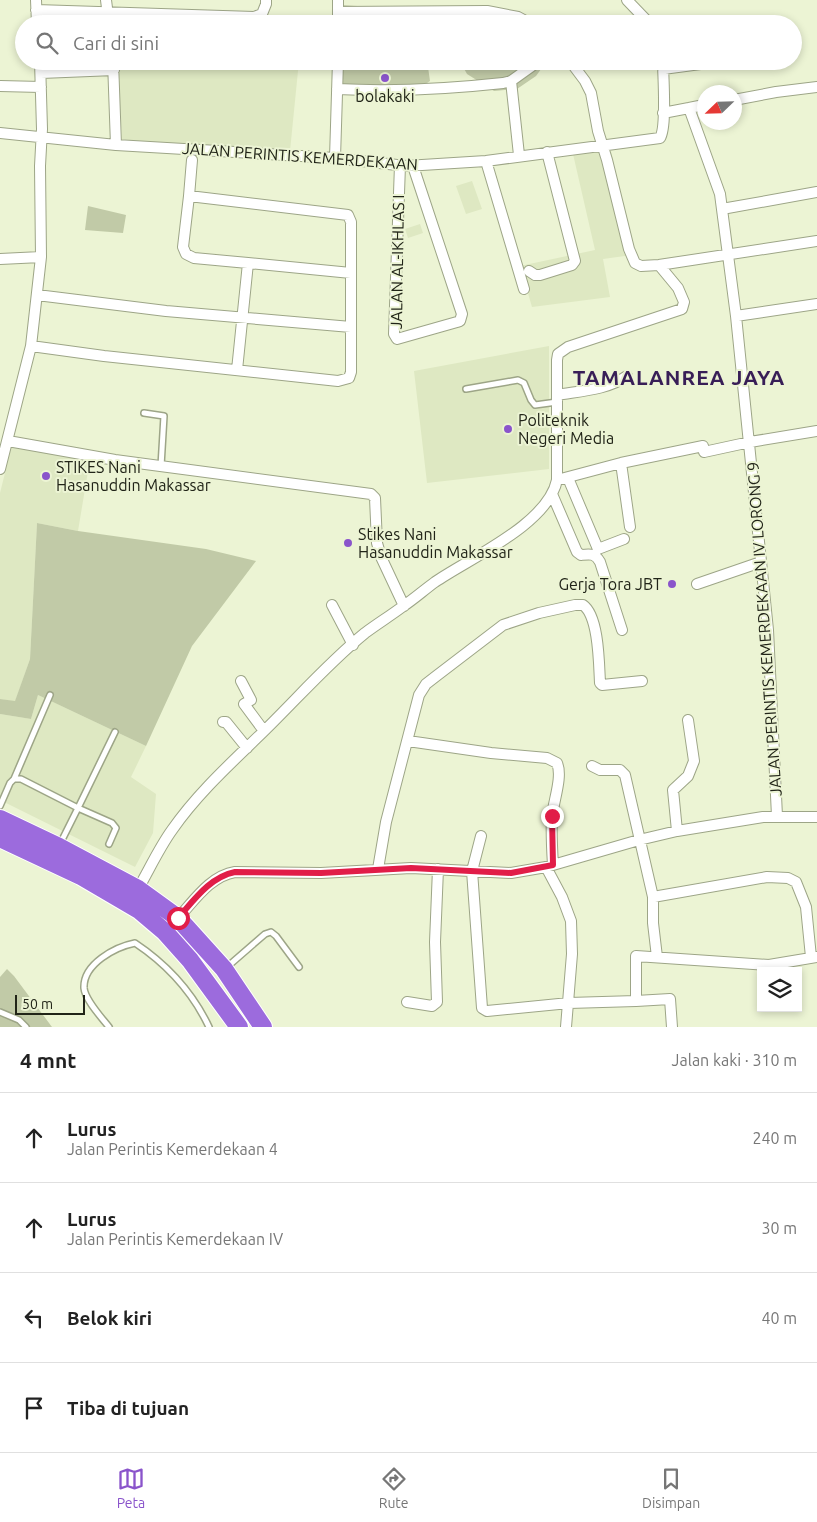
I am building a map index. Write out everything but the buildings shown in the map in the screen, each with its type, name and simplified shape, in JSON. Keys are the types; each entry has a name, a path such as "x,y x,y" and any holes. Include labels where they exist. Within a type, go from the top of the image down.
{"highway":[{"path":"0,819 59,847 138,889 178,918 224,969 263,1027"},
{"path":"0,838 81,876 140,910 190,960 239,1027"}],"street":[{"path":"106,0 108,15"},
{"path":"259,15 262,14 266,0"},
{"path":"338,0 338,12 487,11 508,15"},
{"path":"628,0 642,15"},
{"path":"36,5 108,11 205,15"},
{"path":"0,469 31,346 42,257 41,70"},
{"path":"41,73 72,70"},
{"path":"113,70 116,145"},
{"path":"335,158 338,70"},
{"path":"338,89 388,92 445,89 510,81 526,70"},
{"path":"576,70 591,94 598,131 632,258 636,263 642,266 659,265 817,240"},
{"path":"663,70 663,113 697,106"},
{"path":"510,81 519,156"},
{"path":"0,86 41,87"},
{"path":"742,98 817,87"},
{"name":"JALAN PERINTIS KEMERDEKAAN IV LORONG 9","path":"689,108 720,194 736,316 768,630 777,816"},
{"name":"JALAN PERINTIS KEMERDEKAAN","path":"0,133 116,145 335,158 413,166 486,160 660,138 662,134 663,113"},
{"path":"529,271 535,275 540,275 572,265 575,260 547,152"},
{"path":"192,160 183,247 186,254 194,258 351,273"},
{"path":"486,160 524,289"},
{"name":"JALAN AL-IKHLAS I","path":"400,165 394,334 397,339 460,321 462,314 413,166"},
{"path":"722,209 817,192"},
{"path":"31,346 104,356 344,381 350,378 352,222 348,215 189,196"},
{"path":"0,259 42,257"},
{"path":"237,370 248,263"},
{"path":"624,539 598,549 563,479 557,398 557,360 558,354 568,347 679,310 684,306 681,294 659,265"},
{"path":"37,295 166,310 351,327"},
{"path":"736,316 817,304"},
{"path":"557,398 602,387 627,376"},
{"path":"138,889 171,831 197,797 312,681 364,634 452,570 521,528 537,513 563,479 620,463 703,446 704,452 817,431"},
{"path":"8,441 161,466 371,494 375,498 377,544 380,557 404,606"},
{"path":"620,463 630,527"},
{"path":"552,494 577,552 581,555 594,555 600,562 622,630"},
{"path":"697,584 762,562"},
{"path":"332,605 353,644"},
{"path":"378,869 386,822 419,695 426,684 503,625 539,613 583,605 592,616 600,683 602,685 611,685 642,681"},
{"path":"241,681 250,700 244,704 264,731"},
{"path":"677,831 673,790 688,776 694,761 688,720"},
{"path":"223,722 226,722 247,748"},
{"path":"408,742 547,758 557,763 557,787 552,816 549,866 571,921 572,954 566,1027"},
{"path":"592,766 600,770 620,770 625,775 653,897 653,924 657,957"},
{"path":"178,918 200,893 216,879 227,874 254,871 321,873 378,869 438,869 511,873 549,866 677,831 748,818 777,816 817,817"},
{"path":"481,836 472,871 482,1008 487,1011 569,1004 670,999 672,1027"},
{"path":"407,1002 432,1006 437,1002 435,942 438,869"},
{"path":"636,1001 636,956 769,965 814,957 806,907 796,882 788,878 767,877 653,897"}],"lane":[{"path":"466,389 518,380 524,383 530,400 535,405 557,398"},
{"path":"144,413 164,416 161,466"},
{"path":"0,806 14,779 50,695"},
{"path":"59,847 114,732"},
{"path":"14,779 22,779 112,823 116,828 109,844"},
{"path":"224,969 265,934 271,932 299,967"},
{"path":"109,1027 96,1011 84,990 86,974 101,959 126,945 135,943 150,953 177,977 196,1002 208,1027"},
{"path":"0,1012 19,1020 26,1027"}],"shaded area":[{"path":"342,5 434,11 515,11 522,15 342,15"},
{"path":"118,70 298,70 289,161 122,139"},
{"path":"342,70 428,70 430,81 418,89 341,91"},
{"path":"465,70 540,70 536,76 517,89 494,91 467,74"},
{"path":"611,151 632,255 603,259 610,297 532,307 520,266 595,250 573,154"},
{"path":"472,181 482,209 466,214 456,186"},
{"path":"88,206 126,215 123,233 85,230"},
{"path":"420,224 423,233 408,238 405,229"},
{"path":"549,346 549,469 427,483 414,371"},
{"path":"13,441 90,459 78,531 37,523 30,659 15,702 0,699 0,493"},
{"path":"37,523 78,531 206,549 256,561 192,646 146,746 38,695 31,719 0,714 0,699 15,701 30,659"},
{"path":"38,695 146,746 131,777 156,794 153,833 135,867 0,800 0,714 31,719"},
{"path":"7,969 52,1027 0,1027 0,977"}],"place":[{"name":"bolakaki","path":"385,78"},
{"name":"Politeknik Negeri Media","path":"508,429"},
{"name":"STIKES Nani Hasanuddin Makassar","path":"46,476"},
{"name":"Stikes Nani Hasanuddin Makassar","path":"348,543"},
{"name":"Gerja Tora JBT","path":"672,584"}],"district":[{"name":"TAMALANREA JAYA","path":"679,378"}],"route":[{"path":"178,918 200,893 216,879 235,872 321,873 411,868 511,873 546,867 553,865 552,816"}]}
